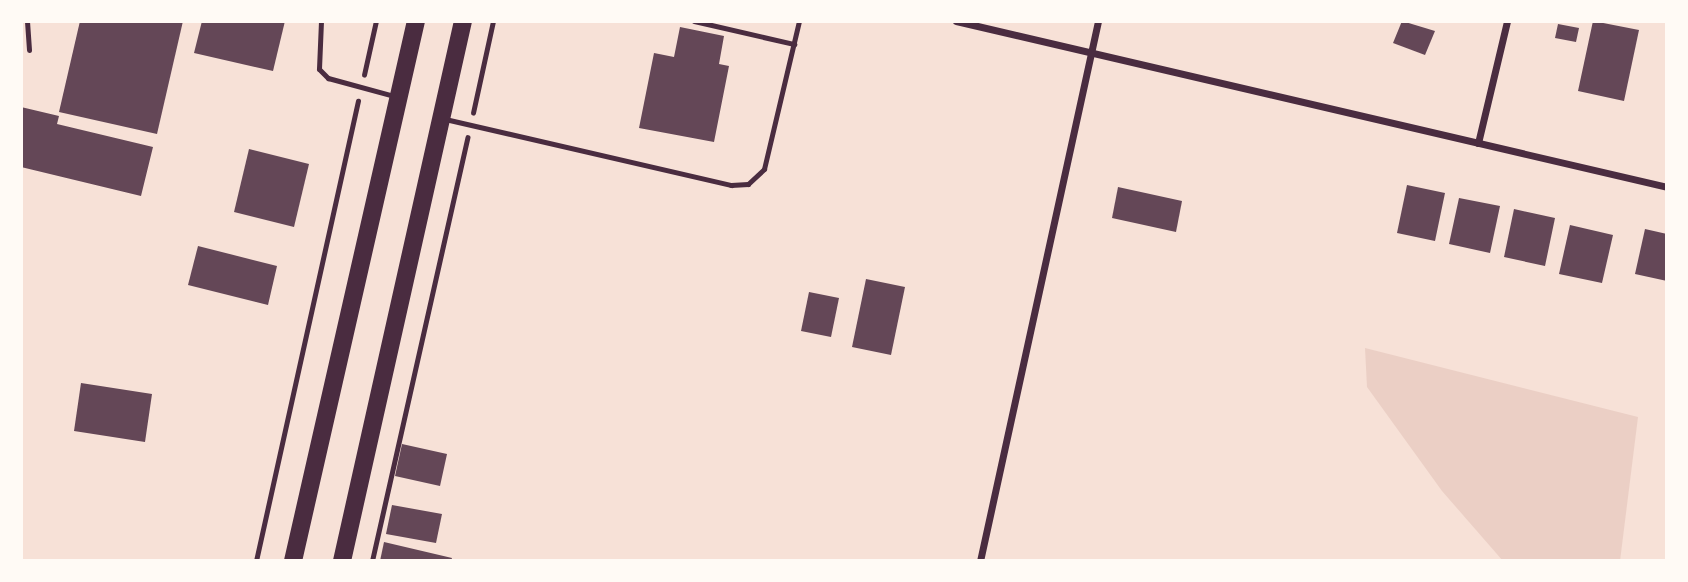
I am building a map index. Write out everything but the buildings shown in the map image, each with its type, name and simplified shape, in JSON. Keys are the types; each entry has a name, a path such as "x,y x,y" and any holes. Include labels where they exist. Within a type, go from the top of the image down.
{"main road":[{"path":"293,561 416,21"},
{"path":"342,561 463,21"}],"street":[{"path":"956,21 1667,187"},
{"path":"980,561 1098,21"},
{"path":"1478,143 1507,21"}],"lane":[{"path":"27,21 29,50"},
{"path":"321,21 319,69 328,78 399,98"},
{"path":"694,21 794,44"},
{"path":"442,118 731,185 748,184 764,169 799,21"}],"path":[{"path":"256,561 376,21"},
{"path":"372,561 493,21"}],"shaded area":[{"path":"1365,348 1638,417 1620,561 1503,561 1442,491 1367,387"}]}
